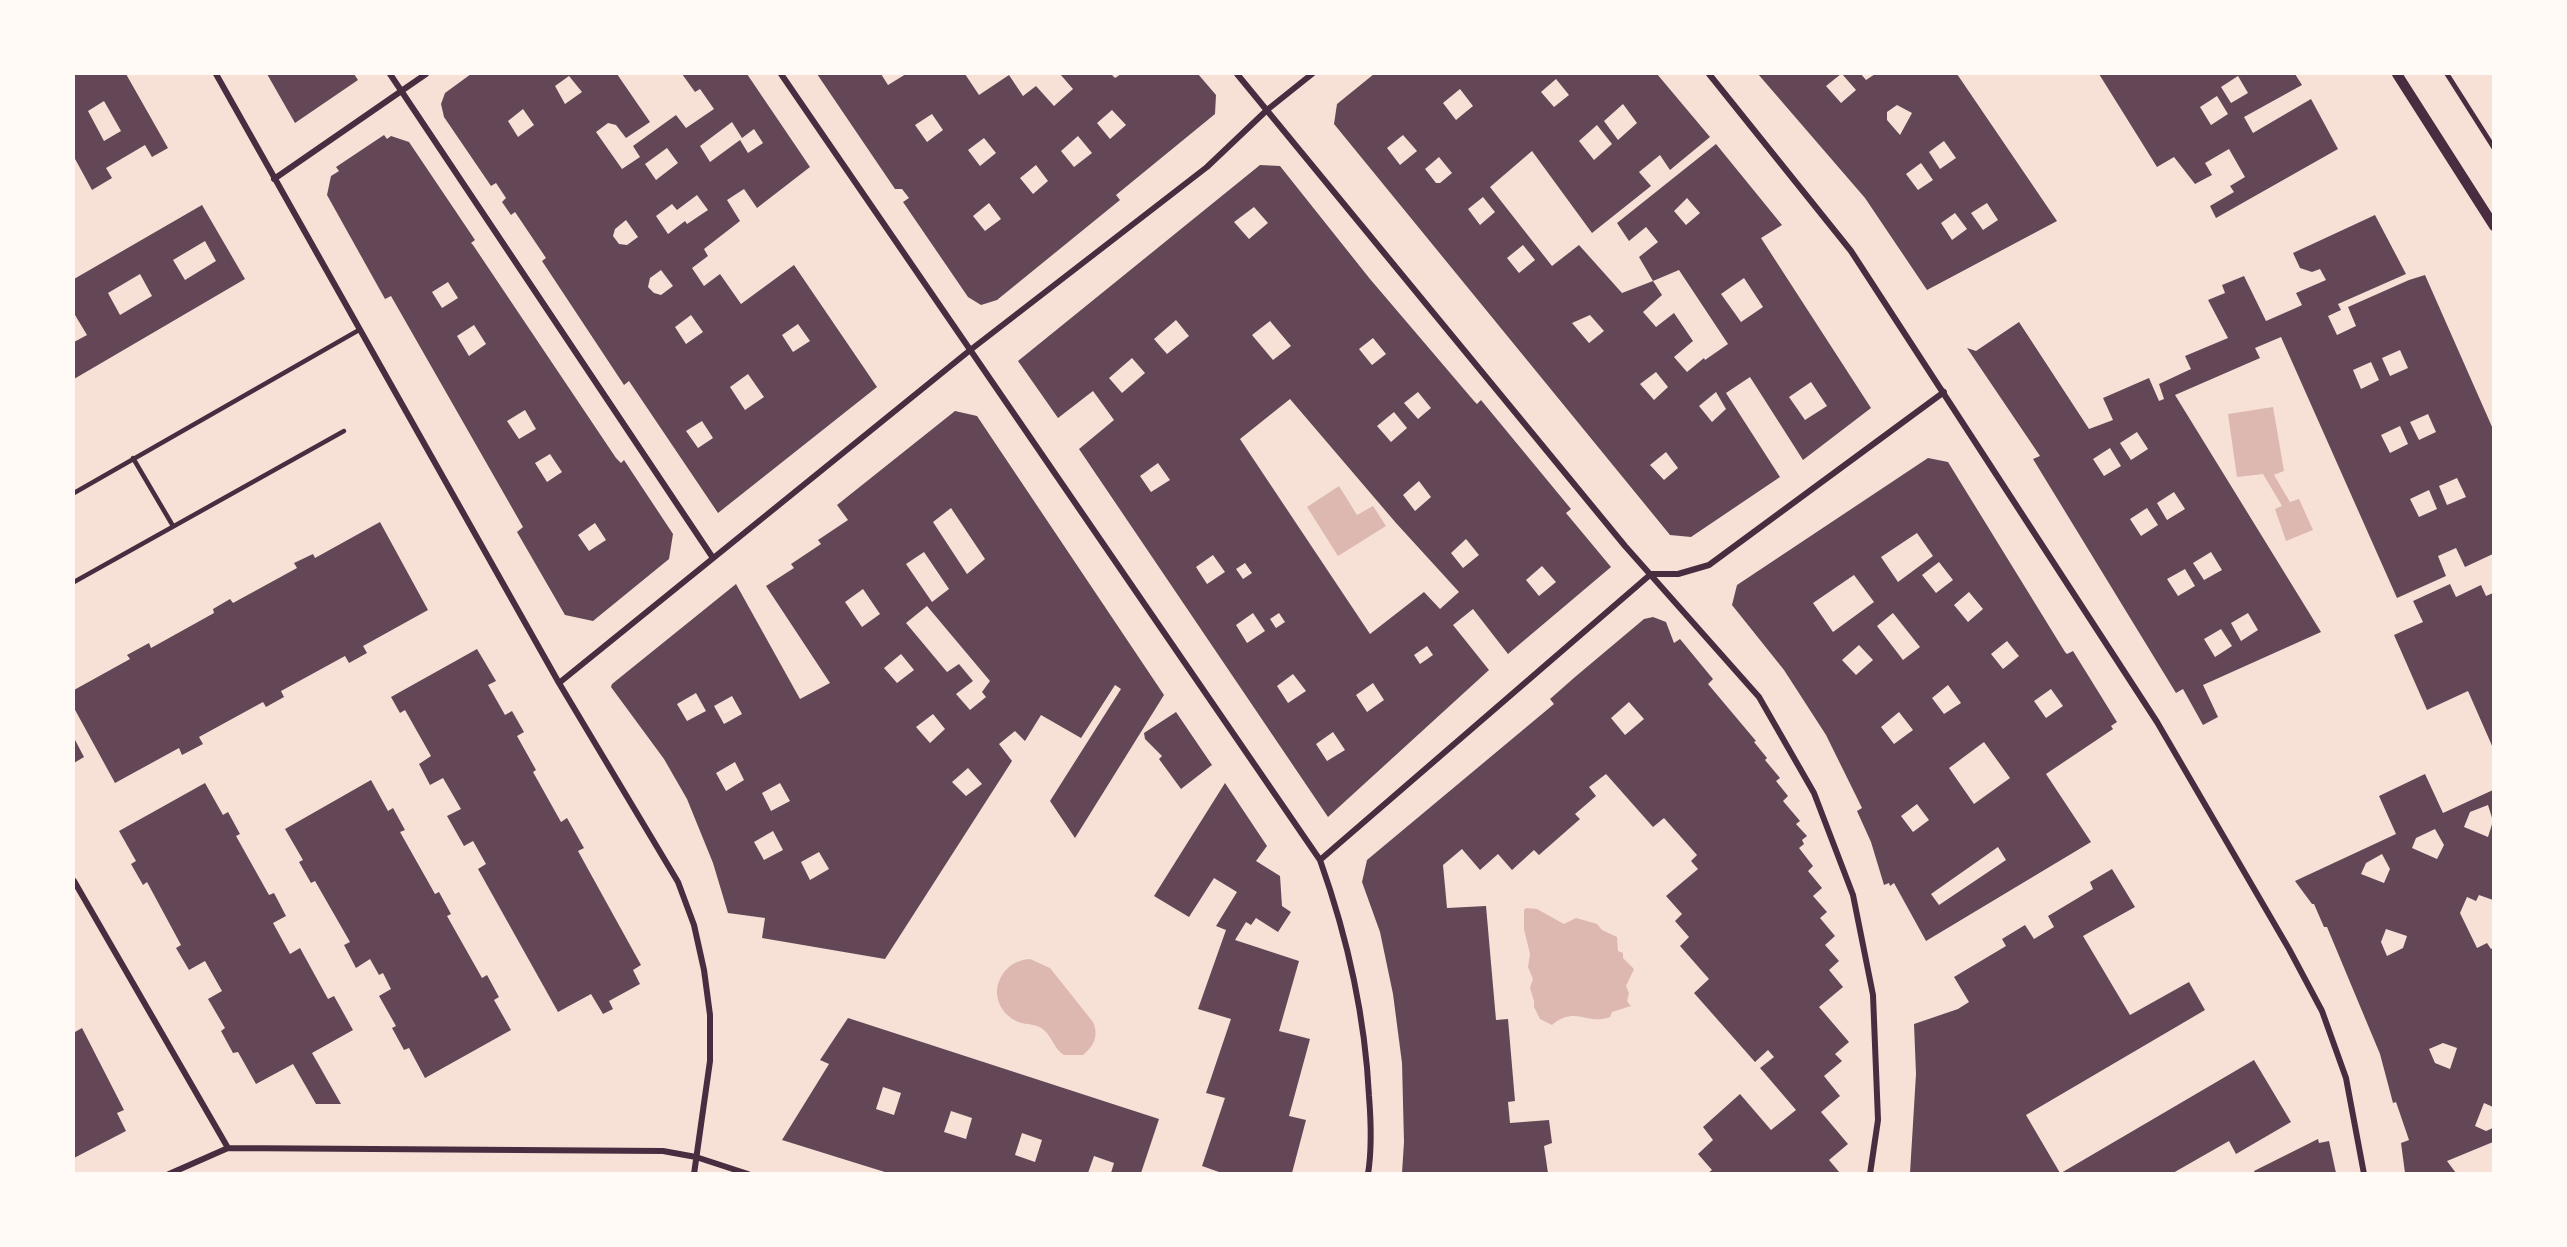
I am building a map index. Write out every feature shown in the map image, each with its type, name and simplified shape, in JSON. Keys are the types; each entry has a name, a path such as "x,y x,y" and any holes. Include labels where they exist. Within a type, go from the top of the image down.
{"street":[{"path":"216,74 559,683 678,882 694,926 704,970 710,1027 710,1061 694,1173"},
{"path":"390,74 713,558"},
{"path":"274,179 426,74"},
{"path":"781,74 1320,860 1336,904 1351,958 1360,1011 1368,1065 1371,1118 1368,1173"},
{"path":"1237,74 1617,537 1760,698 1814,793 1853,895 1873,995 1878,1120 1870,1173"},
{"path":"559,683 969,351 1207,167 1267,110 1312,74"},
{"path":"1709,74 1851,251 2157,722 2289,949 2322,1011 2346,1078 2364,1173"},
{"path":"2397,74 2493,226"},
{"path":"2447,74 2493,148"},
{"path":"1320,860 1651,574 1678,574 1709,565 1944,392"},
{"path":"74,881 228,1148"},
{"path":"169,1173 228,1148 663,1151 696,1157 748,1173"}],"lane":[{"path":"74,493 359,330"},
{"path":"74,582 344,431"},
{"path":"133,458 173,526"}],"shaded area":[{"path":"2273,407 2284,471 2274,475 2290,502 2299,499 2313,530 2286,541 2275,509 2282,506 2263,474 2237,477 2228,414"},
{"path":"1339,486 1357,515 1373,506 1386,526 1338,556 1307,507"},
{"path":"1526,908 1537,909 1564,924 1576,918 1597,924 1602,930 1617,937 1618,951 1623,953 1623,958 1634,969 1626,986 1629,993 1627,1001 1631,1006 1612,1012 1610,1017 1602,1019 1575,1016 1560,1019 1552,1025 1540,1019 1534,1007 1530,988 1533,979 1528,967 1530,954 1524,929 1524,910"},
{"path":"1030,959 1050,968 1093,1022 1096,1032 1094,1040 1083,1055 1064,1055 1044,1030 1015,1020 1004,1012 997,993 1002,974 1012,964"}],"building":[{"path":"74,74 126,74 168,148 152,157 145,145 106,168 112,178 92,190 74,157","holes":["104,101 121,131 104,141 88,111"]},
{"path":"267,74 354,74 358,80 295,123"},
{"path":"471,74 617,74 650,122 626,138 616,125 608,123 596,132 622,169 640,157 633,146 676,115 686,128 714,109 700,89 695,92 682,74 747,74 810,167 757,208 744,189 727,200 740,221 704,249 708,256 692,268 704,286 720,274 741,304 794,265 877,387 718,513 629,381 624,385 542,261 546,258 515,212 511,215 502,202 506,198 496,183 491,186 444,117 441,104 445,93","holes":["569,76 582,92 565,104 555,86","523,109 534,125 518,137 508,121","732,122 742,138 754,129 763,143 748,153 740,140 710,162 700,146","667,148 678,163 656,180 645,164","697,195 708,210 687,224 685,221 668,234 656,216 672,204 677,210","626,220 638,237 627,245 619,244 613,236 615,229","661,270 673,286 661,295 654,293 648,287 650,278","691,315 703,332 686,344 675,327","798,324 810,341 793,352 782,335","748,374 764,397 745,410 730,387","702,421 713,438 698,448 686,431"]},
{"path":"817,74 881,74 888,85 906,74 965,74 979,95 1009,75 1023,96 1036,86 1054,106 1073,89 1060,74 1111,74 1115,78 1121,74 1198,74 1216,95 1215,114 1116,195 1120,200 997,300 981,305 968,297 903,202 909,198 902,189 895,189","holes":["1112,110 1126,125 1110,139 1097,123","932,114 943,130 927,142 915,125","1078,136 1092,153 1074,167 1061,151","984,138 996,153 980,166 968,150","1036,165 1048,181 1033,194 1020,178","989,203 1001,219 985,231 973,216"]},
{"path":"1374,74 1657,74 1710,137 1670,170 1660,155 1639,172 1651,186 1592,233 1532,151 1490,187 1552,266 1579,245 1622,293 1653,281 1639,257 1658,242 1646,227 1629,241 1617,223 1716,144 1782,225 1761,238 1871,408 1803,460 1750,377 1726,393 1780,477 1691,537 1670,535 1334,124 1337,104","holes":["1556,79 1569,95 1554,107 1541,92","1460,89 1473,106 1456,120 1443,103","1623,104 1637,123 1618,140 1604,121","1597,125 1612,144 1594,160 1579,141","1403,135 1417,151 1400,165 1387,148","1439,157 1452,173 1440,183 1436,183 1425,169","1483,197 1495,212 1480,225 1468,209","1687,198 1700,213 1686,225 1674,211","1523,245 1535,260 1519,273 1507,258","1679,270 1728,344 1705,360 1704,358 1687,372 1674,357 1693,341 1674,313 1656,327 1643,312 1662,295 1653,281","1744,278 1763,307 1741,322 1721,294","1590,315 1604,331 1589,343 1572,323","1656,372 1668,387 1654,400 1640,384","1811,382 1827,406 1805,420 1789,397","1716,392 1726,409 1712,422 1699,406","1666,452 1678,468 1664,480 1650,465"]},
{"path":"1758,74 1841,74 1826,86 1841,103 1856,90 1842,74 1861,74 1866,80 1875,74 1957,74 2057,221 1927,290 1865,198","holes":["1897,105 1912,113 1900,135 1887,120 1887,112","1944,141 1956,158 1940,169 1929,152","1921,163 1933,180 1918,190 1906,174","1987,203 1998,220 1983,230 1971,213","1955,213 1967,229 1952,240 1941,223"]},
{"path":"2099,74 2295,74 2302,85 2244,117 2253,133 2311,99 2338,149 2216,218 2210,206 2234,192 2230,186 2245,177 2229,149 2205,163 2212,175 2195,184 2174,157 2157,167","holes":["2238,76 2248,93 2231,103 2221,87","2217,96 2228,114 2211,125 2200,107"]},
{"path":"384,135 387,139 391,136 409,142 475,240 471,243 616,458 621,463 624,460 673,534 669,559 593,621 565,615 517,532 523,527 391,296 385,299 327,195 331,176 339,171 336,167","holes":["448,282 458,298 442,308 432,292","474,325 486,344 469,356 457,336","525,410 536,429 519,439 507,421","550,454 562,472 547,482 535,463","595,523 606,540 589,551 578,535"]},
{"path":"1260,165 1280,166 1370,279 1474,401 1477,404 1481,400 1571,509 1566,513 1611,567 1508,654 1473,609 1453,625 1489,670 1328,817 1079,449 1114,420 1093,391 1058,418 1018,361","holes":["1254,207 1268,223 1249,239 1234,222","1176,320 1189,336 1167,354 1154,339","1270,321 1291,346 1273,360 1252,335","1373,338 1386,354 1372,365 1359,349","1132,358 1145,373 1122,393 1109,378","1418,392 1431,408 1418,419 1404,403","1290,399 1396,523 1459,592 1440,609 1424,592 1370,634 1240,439","1394,412 1407,428 1391,442 1377,426","1158,463 1170,480 1151,492 1140,476","1419,481 1431,497 1415,511 1403,495","1466,539 1479,555 1463,568 1451,553","1213,555 1225,572 1207,584 1196,567","1245,563 1252,573 1243,579 1236,569","1542,566 1556,582 1539,596 1526,580","1253,613 1265,631 1247,643 1236,625","1279,613 1285,622 1276,628 1270,619","1427,646 1433,655 1420,664 1414,655","1293,674 1306,691 1288,703 1277,686","1373,683 1384,700 1367,712 1356,695","1333,732 1345,750 1327,761 1316,744"]},
{"path":"202,205 245,279 74,379 74,342 87,335 74,316 74,279","holes":["205,241 216,261 185,280 173,260","140,274 152,296 120,315 108,293"]},
{"path":"2375,215 2406,274 2338,304 2341,310 2328,316 2337,335 2356,326 2348,307 2425,275 2493,429 2493,554 2465,567 2456,548 2438,556 2446,576 2397,598 2281,337 2255,348 2260,358 2175,395 2321,632 2203,685 2218,717 2203,725 2183,689 2176,693 2033,459 2040,456 1967,348 1976,351 2019,322 2089,429 2113,420 2103,398 2149,378 2159,401 2164,399 2159,384 2191,369 2185,356 2228,338 2208,300 2225,293 2222,285 2244,276 2266,321 2302,305 2296,293 2326,280 2320,269 2312,272 2300,268 2293,253","holes":["2400,350 2408,368 2390,376 2382,358","2371,362 2379,380 2361,389 2353,370","2428,414 2436,432 2419,440 2410,422","2400,426 2408,444 2390,453 2381,435","2137,432 2148,449 2131,460 2120,443","2110,448 2121,466 2104,476 2093,459","2457,478 2466,497 2447,505 2439,486","2429,490 2437,509 2419,517 2410,499","2174,492 2185,509 2167,520 2157,503","2147,508 2158,525 2141,536 2130,519","2211,552 2222,570 2204,580 2193,563","2185,569 2195,586 2178,596 2167,579","2248,613 2258,630 2241,641 2231,623","2221,629 2232,646 2215,657 2204,639"]},
{"path":"955,411 977,416 1164,695 1075,838 1050,801 1121,689 1115,685 1081,738 1041,715 1025,741 1015,731 999,744 1012,761 885,959 762,938 765,918 728,913 713,863 687,799 664,759 611,687 736,584 800,699 830,683 766,586 794,568 791,564 821,544 818,540 848,520 837,505","holes":["951,508 985,559 967,574 933,522","924,552 949,589 932,602 906,564","863,589 880,614 862,627 845,602","927,606 990,681 982,692 986,697 970,710 956,694 973,681 959,664 947,672 906,623","901,654 914,670 897,683 884,668","696,693 706,711 687,721 677,704","732,696 742,714 724,724 714,706","933,714 945,729 930,743 916,727","735,762 744,780 726,791 716,773","968,768 982,784 966,796 952,782","780,783 790,801 771,811 762,793","773,831 783,850 764,860 754,842","819,852 829,869 810,880 801,862"]},
{"path":"1928,458 1948,462 2065,652 2067,654 2073,651 2117,722 2111,726 2113,729 2046,774 2091,842 1926,941 1894,883 1890,886 1889,883 1884,885 1871,842 1857,811 1862,808 1826,735 1784,670 1732,605 1737,585","holes":["1917,533 1933,556 1898,582 1881,557","1939,562 1953,580 1936,593 1922,575","1854,575 1874,602 1833,632 1813,603","1969,592 1983,609 1968,622 1954,605","1893,613 1920,647 1903,660 1877,626","2007,641 2019,656 2003,669 1991,654","1859,645 1873,660 1856,675 1842,660","1948,685 1961,703 1944,714 1932,698","2051,689 2063,706 2046,718 2034,701","1899,712 1913,730 1894,744 1881,727","1984,742 2010,778 1974,804 1949,768","1917,804 1929,820 1913,832 1901,816","1998,847 2006,860 1939,905 1931,894"]},
{"path":"380,522 428,610 363,646 367,653 349,663 345,656 281,691 284,697 266,707 263,702 199,737 203,744 182,755 179,748 115,783 74,708 74,690 130,659 127,655 149,643 151,648 214,613 213,609 230,599 233,603 297,568 294,563 313,554 315,558"},
{"path":"2450,584 2456,597 2481,585 2486,596 2493,593 2493,748 2468,691 2427,710 2394,635 2423,622 2413,601"},
{"path":"1653,617 1666,622 1674,643 1680,639 1713,679 1708,684 1756,741 1754,742 1767,758 1765,760 1780,778 1776,781 1788,796 1783,801 1800,821 1796,824 1807,836 1802,840 1804,844 1799,848 1813,866 1808,871 1822,888 1813,896 1827,912 1820,918 1835,936 1825,945 1839,961 1829,970 1843,987 1819,1007 1849,1042 1835,1054 1842,1061 1824,1076 1840,1096 1821,1112 1848,1144 1829,1160 1840,1173 1708,1173 1712,1170 1698,1154 1713,1140 1703,1127 1740,1094 1771,1130 1796,1110 1760,1068 1774,1057 1768,1050 1755,1062 1694,993 1709,979 1680,946 1689,937 1675,921 1682,914 1666,896 1698,869 1691,861 1697,855 1664,818 1653,827 1606,774 1589,787 1596,796 1575,814 1580,819 1539,855 1534,850 1512,870 1498,854 1480,870 1462,849 1443,865 1447,908 1486,906 1496,1020 1508,1019 1515,1101 1508,1102 1510,1123 1549,1120 1552,1143 1544,1146 1548,1173 1402,1173 1404,1142 1402,1063 1393,994 1380,932 1362,882 1367,860 1554,704 1550,699 1644,619","holes":["1629,702 1644,719 1625,735 1611,718"]},
{"path":"477,649 496,681 488,685 505,715 512,711 524,732 517,736 536,770 533,772 561,822 567,818 584,848 578,851 641,965 633,970 640,984 609,1001 613,1009 603,1014 591,994 558,1012 478,869 486,864 473,841 464,846 447,816 461,809 443,778 430,785 419,764 431,756 405,710 400,713 391,697"},
{"path":"1176,712 1212,765 1181,789 1159,759 1162,756 1145,739 1144,733"},
{"path":"74,738 84,757 74,763"},
{"path":"2425,774 2443,813 2493,790 2493,821 2493,900 2479,895 2476,901 2467,897 2460,913 2477,948 2487,943 2491,949 2493,948 2493,1107 2484,1103 2475,1126 2486,1131 2493,1128 2493,1142 2447,1161 2456,1173 2405,1173 2401,1143 2409,1140 2396,1102 2393,1103 2380,1054 2327,927 2324,927 2314,904 2295,881 2396,834 2379,796","holes":["2488,805 2493,821 2488,837 2464,827 2470,812","2435,829 2444,845 2437,859 2412,848 2416,838","2382,854 2390,869 2384,883 2361,874 2366,863","2386,929 2407,936 2403,948 2387,956 2381,942","2443,1043 2457,1048 2450,1069 2435,1063 2429,1049"]},
{"path":"371,780 388,811 393,808 405,830 400,832 435,894 439,892 451,914 447,916 482,978 487,975 499,997 494,1000 511,1030 425,1078 409,1048 404,1050 392,1028 396,1026 379,996 391,989 383,973 379,975 370,959 356,968 344,945 350,942 315,881 311,883 299,862 303,860 285,829"},
{"path":"205,783 223,815 228,812 240,834 236,836 269,895 274,893 286,916 273,923 290,954 300,948 328,999 334,996 353,1030 312,1053 341,1104 316,1104 293,1064 256,1084 238,1052 233,1053 221,1031 225,1028 208,999 222,991 205,961 189,970 176,948 181,945 147,882 143,885 131,864 136,861 119,831"},
{"path":"1225,783 1267,846 1256,861 1280,876 1282,906 1291,912 1278,932 1256,918 1251,925 1246,922 1235,940 1299,961 1279,1031 1310,1039 1289,1116 1306,1120 1292,1173 1219,1173 1202,1166 1225,1098 1206,1093 1231,1019 1198,1009 1226,930 1216,926 1237,892 1214,878 1189,917 1154,896"},
{"path":"2112,869 2135,907 2083,936 2130,1015 2189,982 2205,1010 2026,1115 2060,1173 1910,1173 1916,1074 1914,1024 1958,1009 1969,1002 1954,977 2006,946 2002,939 2025,925 2034,939 2054,927 2048,916 2093,889 2090,882"},
{"path":"848,1018 1159,1119 1141,1173 1111,1173 1114,1163 1094,1156 1088,1173 888,1173 782,1140 829,1064 820,1060","holes":["883,1087 901,1093 894,1115 876,1109","951,1111 972,1118 966,1139 944,1132","1022,1133 1042,1140 1035,1162 1015,1155"]},
{"path":"74,1028 75,1032 82,1028 124,1110 117,1113 126,1131 74,1158"},
{"path":"2254,1060 2291,1122 2236,1154 2229,1141 2173,1173 2061,1173"},
{"path":"2318,1139 2319,1143 2329,1141 2336,1173 2255,1173 2254,1171"}]}
